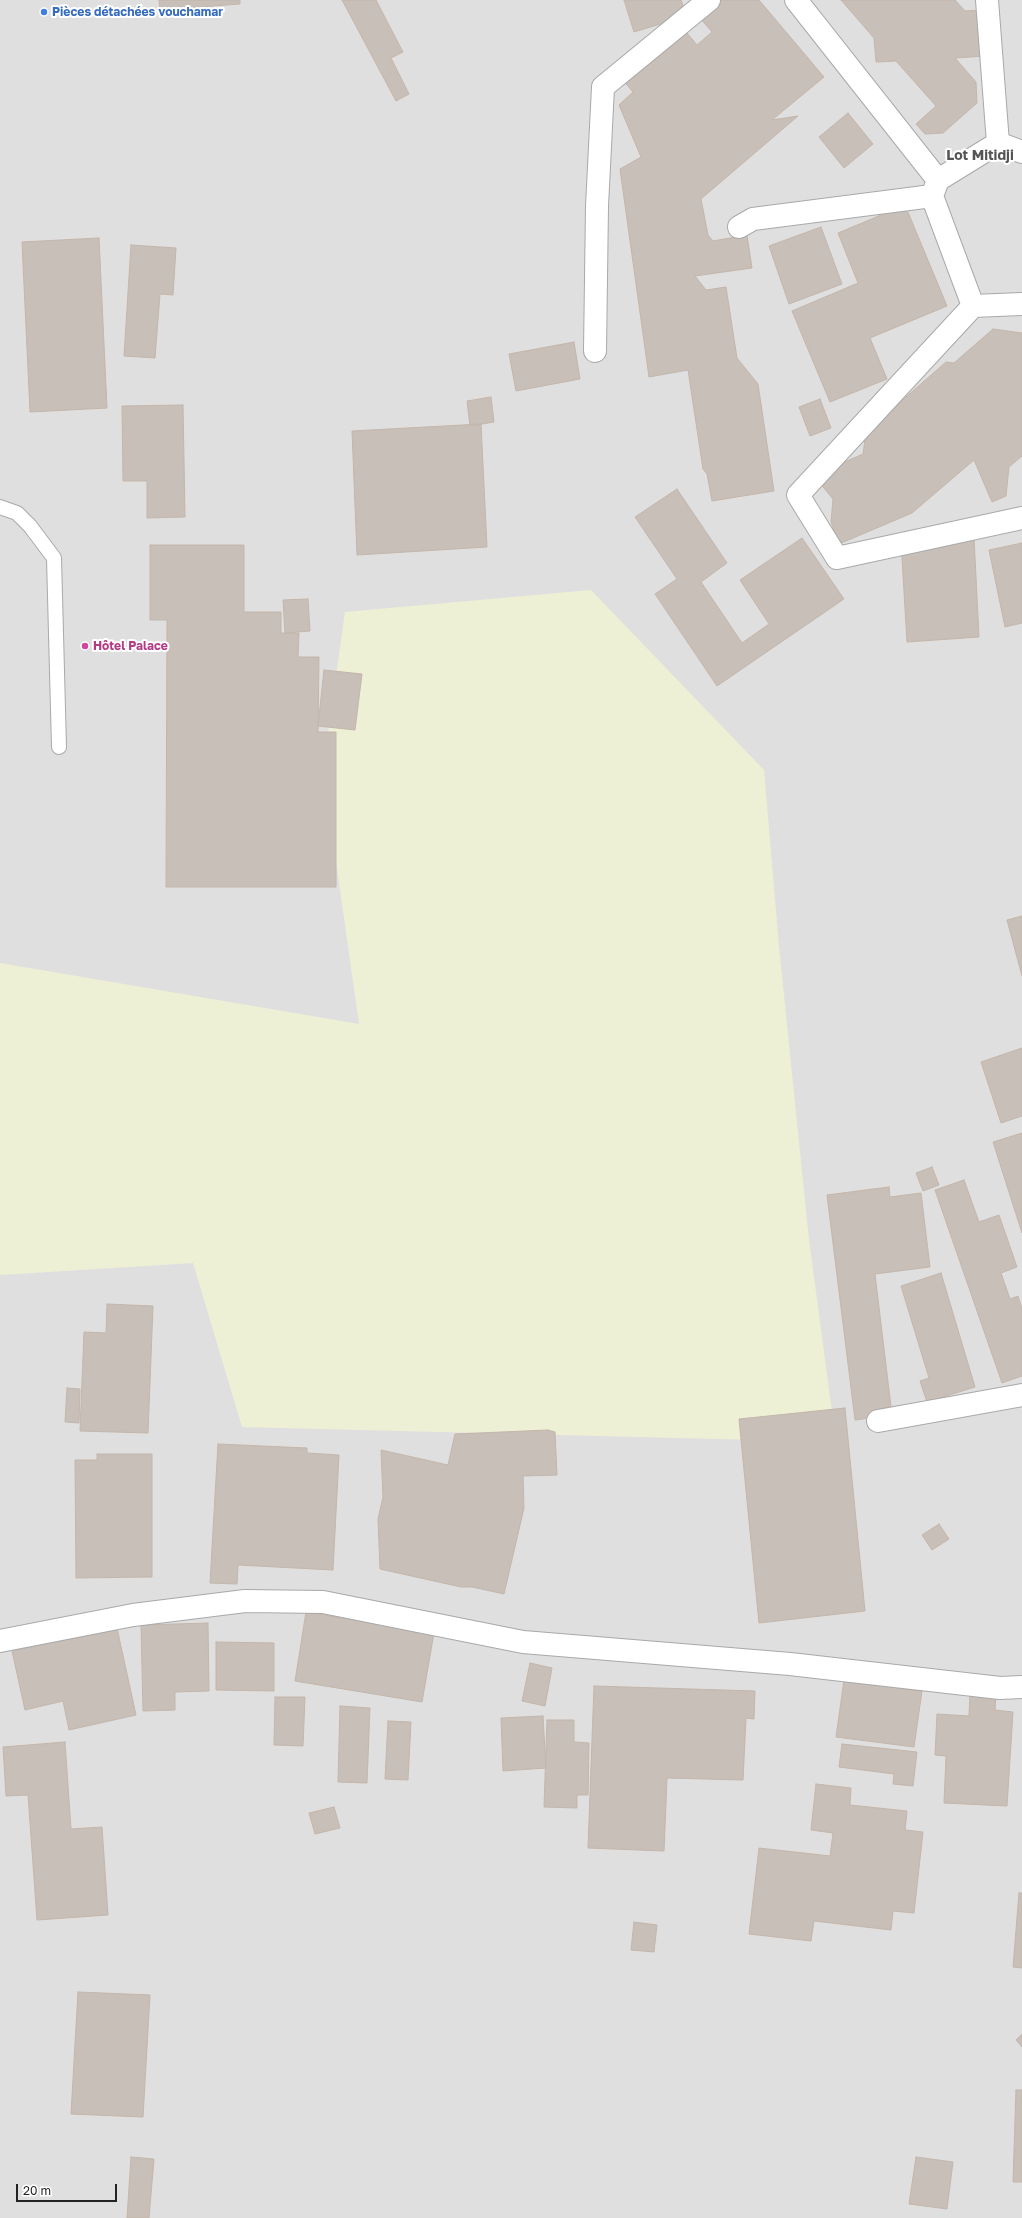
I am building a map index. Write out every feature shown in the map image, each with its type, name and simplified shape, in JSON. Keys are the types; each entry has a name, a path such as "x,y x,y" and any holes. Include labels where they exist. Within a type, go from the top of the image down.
{"street":[{"path":"595,351 598,206 603,87 709,0"},
{"path":"796,0 935,188 973,306"},
{"path":"987,0 998,143"},
{"path":"739,227 753,219 935,188 998,143"},
{"path":"998,143 1022,152"},
{"path":"1022,304 973,306 798,495 837,558 1022,518"},
{"path":"878,1421 1022,1395"},
{"path":"0,1642 133,1615 245,1601 323,1602 523,1642 790,1664 1000,1688 1022,1687"}],"lane":[{"path":"0,507 17,514 30,526 54,558 59,747"}],"shaded area":[{"path":"0,0 1022,0 1022,2218 0,2218"}],"green space":[{"path":"591,590 764,770 779,947 809,1240 836,1442 242,1427 193,1263 0,1275 0,963 359,1024 323,769 345,612"}],"building":[{"path":"159,0 240,0 240,4 160,10"},
{"path":"342,0 376,0 403,52 391,58 409,94 396,101"},
{"path":"624,0 681,0 687,16 634,32"},
{"path":"719,0 759,0 824,77 772,120 798,116 701,199 708,235 713,241 747,235 752,268 695,276 706,290 726,287 737,358 758,384 774,491 712,501 707,474 703,469 688,370 649,377 620,169 641,157 619,105 633,92 622,79 682,27 697,45 712,32 699,17"},
{"path":"841,0 955,0 965,11 983,10 986,56 955,58 976,82 977,103 943,133 925,134 916,124 936,106 896,61 876,62 874,38"},
{"path":"848,113 873,144 844,168 819,137"},
{"path":"905,205 947,306 870,338 887,379 830,402 792,311 858,283 838,233"},
{"path":"821,227 842,284 789,304 769,246"},
{"path":"99,238 107,408 30,412 22,242"},
{"path":"131,245 176,248 173,295 160,294 155,358 124,356"},
{"path":"993,329 1022,333 1022,456 1009,467 1006,496 992,502 974,460 912,513 839,544 831,522 833,499 819,482 840,464 863,454 866,432 946,362 954,363"},
{"path":"574,342 580,379 516,391 509,354"},
{"path":"491,397 494,422 470,426 467,401"},
{"path":"820,399 831,428 810,436 799,407"},
{"path":"183,405 185,517 147,518 147,481 123,481 122,406"},
{"path":"481,424 487,547 357,555 352,431"},
{"path":"677,489 727,563 701,582 742,643 769,624 740,580 802,538 844,599 717,686 655,594 677,579 635,517"},
{"path":"974,537 979,637 907,642 901,541"},
{"path":"1022,543 1022,623 1005,627 989,550"},
{"path":"150,545 244,545 244,612 281,612 281,633 299,633 298,657 319,657 318,732 336,732 336,887 166,887 167,620 150,620"},
{"path":"308,599 310,631 285,633 283,600"},
{"path":"324,670 362,674 355,730 318,726"},
{"path":"1022,916 1022,976 1007,920"},
{"path":"1022,1048 1022,1116 1001,1123 981,1062"},
{"path":"1022,1133 1022,1233 993,1142"},
{"path":"932,1167 939,1185 923,1191 916,1173"},
{"path":"964,1180 979,1222 999,1215 1017,1267 1001,1273 1010,1299 1018,1296 1022,1309 1022,1376 1002,1383 935,1190"},
{"path":"889,1187 890,1197 921,1193 930,1267 875,1274 892,1415 855,1420 827,1195"},
{"path":"941,1273 975,1387 927,1402 920,1381 929,1378 901,1286"},
{"path":"107,1304 153,1306 148,1433 80,1431 84,1332 106,1333"},
{"path":"67,1388 80,1389 79,1423 65,1422"},
{"path":"845,1408 865,1611 759,1623 739,1419"},
{"path":"548,1430 555,1432 557,1475 523,1476 524,1508 504,1594 472,1587 461,1587 380,1569 378,1519 383,1497 381,1450 448,1465 455,1434"},
{"path":"218,1444 307,1448 307,1453 339,1455 333,1570 238,1565 237,1584 210,1583"},
{"path":"97,1454 152,1454 152,1577 76,1578 75,1460 97,1460"},
{"path":"939,1524 949,1539 932,1550 922,1535"},
{"path":"306,1612 434,1633 422,1702 295,1681"},
{"path":"208,1623 209,1691 175,1692 175,1710 143,1711 141,1625"},
{"path":"117,1628 136,1715 69,1730 63,1701 25,1710 12,1651"},
{"path":"216,1642 274,1643 274,1691 216,1690"},
{"path":"530,1663 552,1668 545,1706 522,1701"},
{"path":"844,1680 922,1691 914,1747 836,1737"},
{"path":"594,1686 755,1691 754,1719 746,1718 743,1780 667,1778 664,1851 588,1848"},
{"path":"970,1692 996,1693 995,1710 1013,1712 1007,1806 944,1803 946,1756 935,1755 937,1714 969,1716"},
{"path":"275,1697 305,1697 303,1746 274,1745"},
{"path":"340,1706 370,1708 367,1783 338,1782"},
{"path":"543,1716 546,1768 503,1771 501,1718"},
{"path":"547,1720 574,1720 574,1742 589,1743 588,1795 577,1795 577,1808 544,1807"},
{"path":"388,1721 411,1722 408,1780 385,1779"},
{"path":"65,1742 71,1829 102,1827 108,1915 37,1920 28,1795 6,1796 3,1747"},
{"path":"842,1744 917,1752 913,1786 893,1784 894,1774 839,1767"},
{"path":"816,1784 851,1788 850,1805 907,1811 905,1830 923,1832 914,1913 893,1911 891,1930 814,1921 811,1941 749,1934 759,1848 830,1856 833,1833 811,1830"},
{"path":"334,1807 340,1828 315,1834 309,1813"},
{"path":"1019,1893 1022,1893 1022,1968 1013,1967"},
{"path":"634,1922 657,1925 654,1952 631,1950"},
{"path":"78,1992 150,1995 143,2117 71,2114"},
{"path":"1022,2034 1022,2047 1016,2040"},
{"path":"1016,2090 1022,2090 1022,2182 1013,2182"},
{"path":"131,2157 154,2159 149,2218 127,2218"},
{"path":"916,2157 953,2162 947,2209 909,2204"}],"place":[{"name":"Pièces détachées vouchamar","path":"44,12"},
{"name":"Hôtel Palace","path":"85,646"}],"district":[{"name":"Lot Mitidji","path":"980,156"}]}
